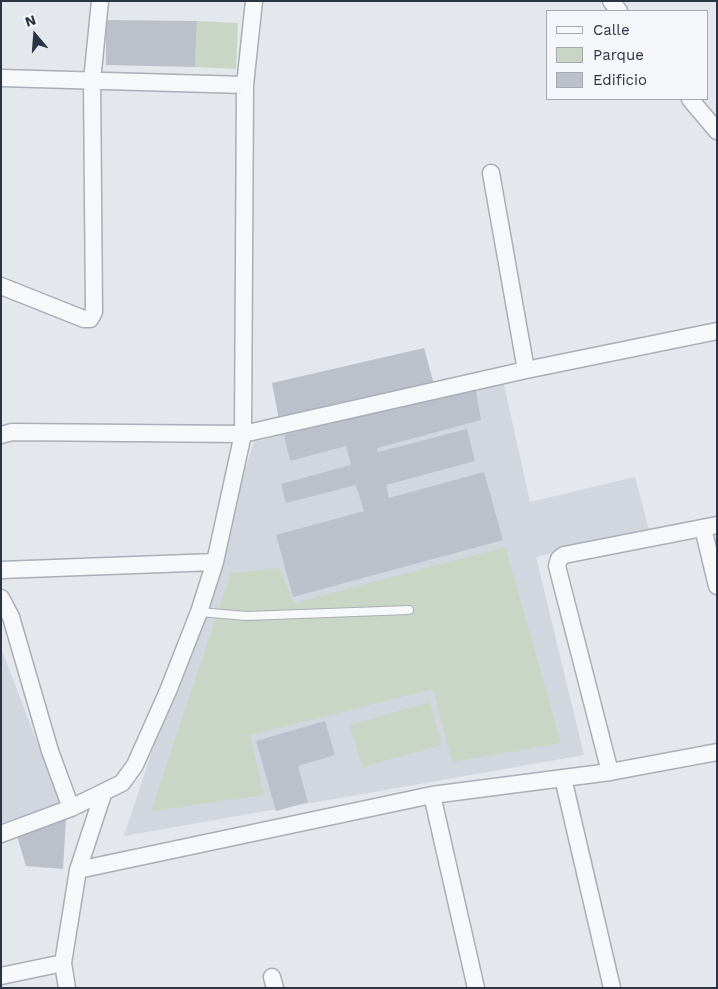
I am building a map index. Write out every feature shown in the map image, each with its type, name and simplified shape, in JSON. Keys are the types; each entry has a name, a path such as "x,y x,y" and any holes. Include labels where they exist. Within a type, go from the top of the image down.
{"street":[{"path":"1,286 84,319 90,319 94,312 92,81 100,1"},
{"path":"1,834 71,808 103,794 122,783 135,765 199,612 215,562 242,434 245,85 254,1"},
{"path":"1,78 245,85"},
{"path":"691,100 717,131"},
{"path":"491,173 526,370"},
{"path":"1,435 12,432 242,434 526,370 717,331"},
{"path":"610,772 557,566 559,559 564,555 710,527 717,586"},
{"path":"1,570 215,562"},
{"path":"1,598 11,616 50,751 71,808"},
{"path":"78,870 432,795 610,772 717,752"},
{"path":"564,778 612,988"},
{"path":"67,988 63,963 78,870 103,794"},
{"path":"432,795 476,988"},
{"path":"1,976 63,963"}],"lane":[{"path":"199,612 246,616 408,610"}],"shaded area":[{"path":"475,385 504,385 530,502 635,477 649,530 536,557 584,755 124,836 254,442"},
{"path":"1,648 60,802 1,824"}],"green space":[{"path":"197,21 238,23 236,69 195,67"},
{"path":"505,547 561,743 452,762 433,689 250,735 264,795 151,811 231,573 279,568 294,603"},
{"path":"430,702 442,745 362,767 350,725"}],"building":[{"path":"106,20 197,21 195,67 106,65"},
{"path":"424,348 434,384 279,420 272,383"},
{"path":"475,385 481,420 377,448 378,452 467,429 475,461 386,485 389,498 484,472 503,540 293,597 276,535 364,511 356,485 286,503 281,484 351,465 346,446 290,461 284,435"},
{"path":"325,721 335,755 298,766 308,802 276,811 256,741"},
{"path":"66,818 63,869 26,866 17,836"}]}
